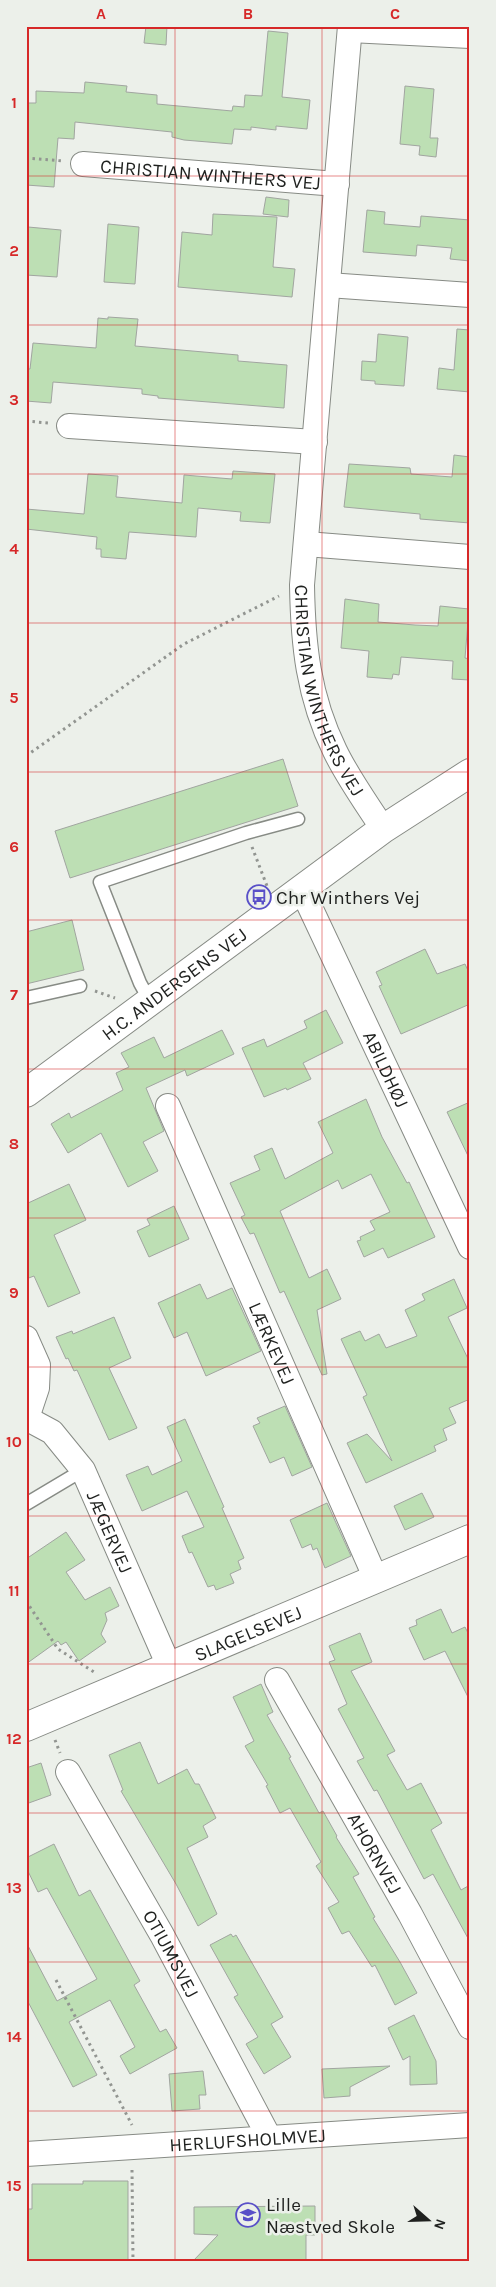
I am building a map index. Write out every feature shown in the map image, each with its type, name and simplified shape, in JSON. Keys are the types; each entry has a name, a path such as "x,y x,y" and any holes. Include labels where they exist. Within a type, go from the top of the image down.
{"street":[{"name":"CHRISTIAN WINTHERS VEJ","path":"383,829 335,751 310,681 303,634 302,585 350,28 470,36"},
{"name":"CHRISTIAN WINTHERS VEJ","path":"83,164 337,184"},
{"path":"328,285 470,296"},
{"path":"69,426 315,442"},
{"path":"306,544 470,558"},
{"name":"H.C. ANDERSENS VEJ","path":"26,1093 145,992 276,910 383,829 470,773"},
{"name":"ABILDHØJ","path":"302,890 470,1247"},
{"name":"LÆRKEVEJ","path":"168,1106 376,1579"},
{"name":"JÆGERVEJ","path":"26,1338 38,1365 37,1388 27,1418 52,1432 83,1470 169,1666"},
{"name":"SLAGELSEVEJ","path":"36,1723 469,1541"},
{"name":"AHORNVEJ","path":"277,1680 410,1914 470,2027"},
{"name":"OTIUMSVEJ","path":"68,1772 162,1936 268,2137"},
{"name":"HERLUFSHOLMVEJ","path":"26,2154 470,2125"}],"lane":[{"path":"145,992 100,882 298,819"},
{"path":"26,998 80,986"},
{"path":"26,1504 83,1470"}],"path":[{"path":"26,158 83,164"},
{"path":"26,756 184,644 302,585"},
{"path":"246,834 276,910"},
{"path":"80,986 118,999 145,992"},
{"path":"26,1601 58,1649 90,1668 113,1690"},
{"path":"36,1723 68,1772"},
{"path":"56,1980 138,2146 133,2261"}],"building":[{"path":"146,26 167,26 166,45 144,43"},
{"path":"268,31 288,33 282,97 310,100 307,129 276,126 276,130 251,127 251,130 234,129 232,144 184,140 172,137 172,132 75,122 74,139 58,138 54,187 26,185 26,103 36,103 36,91 84,93 85,82 127,86 126,92 157,95 157,104 232,111 233,106 244,107 245,95 262,96"},
{"path":"405,86 434,89 430,138 438,138 436,157 419,155 420,146 400,144"},
{"path":"266,197 289,200 288,217 263,214"},
{"path":"367,210 385,212 384,224 420,227 421,216 470,220 470,261 450,259 452,248 417,245 416,256 363,252"},
{"path":"213,214 277,217 273,267 295,269 292,297 178,287 182,232 212,235"},
{"path":"108,224 139,227 135,284 104,282"},
{"path":"28,227 61,230 57,277 26,275"},
{"path":"108,317 138,319 135,346 238,355 238,361 287,365 284,408 158,398 158,396 142,394 142,389 53,382 51,403 26,401 26,369 30,369 33,343 96,348 98,318 108,319"},
{"path":"457,329 470,330 470,392 437,389 439,368 454,370"},
{"path":"378,334 408,337 404,386 375,384 375,381 361,380 362,361 376,362"},
{"path":"454,455 470,457 470,523 420,519 420,514 344,507 349,464 410,468 411,474 452,477"},
{"path":"233,471 275,474 270,523 240,521 241,512 198,508 196,537 129,532 126,559 101,557 101,549 96,549 97,537 26,529 26,509 84,514 88,474 118,476 116,497 182,503 184,475 232,479"},
{"path":"345,599 379,604 378,622 415,625 438,626 440,606 469,609 465,658 470,659 470,680 452,679 453,661 401,657 399,675 393,674 392,679 367,677 369,651 341,648"},
{"path":"283,759 298,806 70,878 55,831"},
{"path":"72,920 84,970 26,984 26,932"},
{"path":"425,949 437,974 465,964 470,975 470,1004 401,1034 379,986 382,985 376,972"},
{"path":"326,1010 343,1043 303,1063 311,1079 287,1090 286,1088 264,1097 242,1048 264,1039 267,1047 307,1028 304,1021"},
{"path":"222,1030 234,1054 187,1076 185,1070 146,1088 164,1131 143,1142 158,1171 128,1187 101,1133 68,1153 51,1124 69,1113 71,1118 123,1090 116,1073 129,1067 121,1053 154,1037 164,1058"},
{"path":"366,1099 382,1137 407,1183 409,1182 435,1237 388,1258 383,1248 364,1257 357,1241 361,1240 360,1237 375,1230 370,1221 390,1212 371,1174 342,1189 338,1180 280,1211 309,1278 327,1269 341,1299 317,1310 327,1374 322,1375 284,1291 280,1293 254,1233 250,1234 241,1217 245,1215 230,1183 260,1170 254,1156 272,1148 285,1179 333,1153 318,1122"},
{"path":"470,1102 470,1160 447,1112"},
{"path":"69,1184 86,1220 54,1235 80,1293 48,1307 34,1276 26,1279 26,1204"},
{"path":"174,1206 189,1239 149,1257 137,1231 150,1225 147,1219"},
{"path":"454,1279 467,1308 448,1317 470,1363 470,1399 449,1408 456,1423 443,1429 447,1440 434,1446 436,1451 366,1483 347,1443 367,1434 392,1461 363,1397 367,1395 341,1339 360,1331 365,1341 379,1334 386,1348 417,1336 405,1310 425,1300 422,1294"},
{"path":"200,1284 207,1299 232,1288 261,1351 206,1376 187,1332 174,1338 158,1303"},
{"path":"114,1317 131,1358 109,1368 137,1428 109,1440 77,1370 74,1371 68,1358 66,1359 56,1337 72,1331 73,1334"},
{"path":"285,1406 312,1467 292,1476 284,1457 270,1463 253,1426 260,1423 257,1418"},
{"path":"185,1419 224,1507 222,1508 244,1558 238,1561 241,1569 230,1574 234,1583 216,1590 214,1585 208,1587 192,1552 189,1553 182,1536 204,1527 187,1491 142,1511 126,1475 148,1466 152,1475 182,1461 167,1427"},
{"path":"422,1493 434,1517 405,1530 394,1506"},
{"path":"327,1503 351,1556 325,1568 317,1548 313,1550 311,1544 302,1548 290,1520"},
{"path":"66,1532 85,1560 66,1572 85,1600 110,1587 119,1606 105,1613 107,1620 101,1634 106,1642 79,1661 66,1642 61,1645 58,1641 26,1664 26,1559"},
{"path":"441,1609 452,1633 465,1627 470,1637 470,1701 445,1651 424,1660 409,1628 417,1625 416,1620"},
{"path":"360,1633 372,1662 351,1671 395,1751 387,1755 407,1790 421,1783 442,1823 431,1830 461,1890 470,1885 470,1942 433,1874 424,1879 377,1790 374,1791 357,1761 364,1758 338,1709 347,1704 329,1662 335,1660 329,1646"},
{"path":"261,1684 273,1712 267,1715 291,1757 289,1758 319,1813 323,1811 336,1837 359,1874 353,1877 375,1917 373,1918 417,1993 395,2005 375,1965 372,1967 349,1931 342,1934 328,1908 339,1902 316,1866 321,1862 290,1808 280,1813 266,1786 268,1785 245,1746 254,1741 233,1697"},
{"path":"140,1742 158,1784 187,1769 195,1784 199,1784 216,1818 203,1826 208,1837 187,1848 217,1914 198,1926 176,1884 121,1791 123,1790 109,1755"},
{"path":"41,1763 51,1795 26,1804 26,1768"},
{"path":"54,1844 79,1896 90,1890 140,1981 134,1985 160,2032 166,2029 177,2048 130,2074 120,2056 135,2047 110,2000 69,2022 97,2075 73,2087 26,1998 26,1942 57,2001 97,1979 47,1888 38,1892 26,1867 26,1858"},
{"path":"231,1934 233,1937 236,1935 283,2017 271,2024 291,2057 264,2074 246,2044 258,2037 234,1997 238,1995 210,1945"},
{"path":"414,2015 436,2061 437,2084 410,2085 410,2056 403,2060 388,2028"},
{"path":"390,2066 350,2087 350,2096 324,2098 322,2069"},
{"path":"203,2071 206,2095 199,2095 200,2109 172,2111 169,2074"},
{"path":"83,2181 128,2181 128,2261 26,2261 26,2209 32,2209 32,2184 83,2184"},
{"path":"315,2206 315,2235 306,2235 306,2261 193,2261 218,2235 194,2234 194,2207"}],"place":[{"name":"Chr Winthers Vej","path":"259,897"},
{"name":"Lille Næstved Skole","path":"248,2215"}]}
